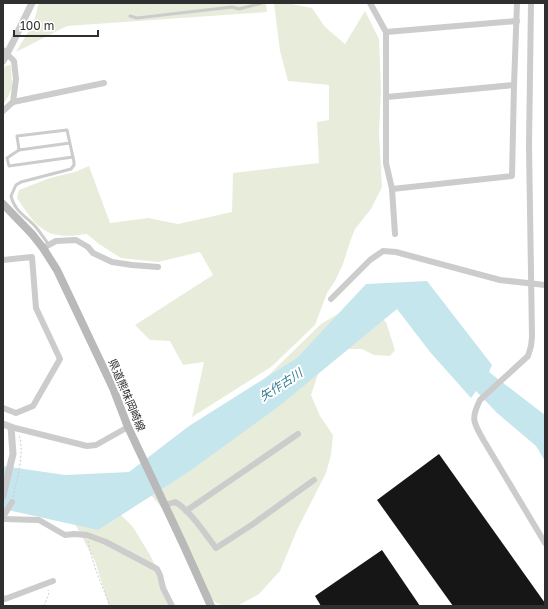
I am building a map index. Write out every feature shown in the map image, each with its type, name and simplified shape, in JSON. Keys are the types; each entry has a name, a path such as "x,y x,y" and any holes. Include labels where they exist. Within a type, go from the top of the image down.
{"main road":[{"name":"県道熊味岡崎線","path":"3,204 46,246 113,388 128,427 187,552 210,606"}],"street":[{"path":"3,61 5,51 14,42 32,3"},
{"path":"370,3 386,32 386,162 392,189 395,234"},
{"path":"392,189 512,176 517,3"},
{"path":"531,3 531,346 528,356 480,400 473,416 475,425 484,441 545,543"},
{"path":"386,32 516,21"},
{"path":"5,51 14,61 16,79 13,102"},
{"path":"3,111 13,102 104,83"},
{"path":"387,97 514,85"},
{"path":"46,246 56,241 76,240 88,247 93,253 112,262 158,267"},
{"path":"331,299 370,260 383,251 396,252 500,280 545,284"},
{"path":"3,260 32,257 36,308 60,359 33,406 16,413 3,408"},
{"path":"3,424 87,446 96,445 128,427"},
{"path":"3,496 13,454 14,428"},
{"path":"186,511 298,434"},
{"path":"165,505 175,502 180,504 216,548 253,524 314,480"},
{"path":"12,502 3,518 39,520 66,535 87,535 106,542 157,569 163,588 172,606"},
{"path":"3,598 5,599 53,581"}],"lane":[{"path":"233,3 234,7"},
{"path":"130,16 137,18 234,7 239,8 262,3"},
{"path":"19,150 17,136 67,130 74,165 71,169 21,182 16,185 10,196 17,210 36,227 46,246"},
{"path":"70,143 19,150 7,158 8,166 73,157"}],"path":[{"path":"12,502 21,456 21,442 14,428"},
{"path":"87,535 89,549 110,606"},
{"path":"44,606 49,593 47,589"}],"green space":[{"path":"39,3 266,3 267,12 67,26 16,52 33,24"},
{"path":"274,3 286,3 312,8 325,27 345,44 365,11 379,39 381,90 379,134 382,187 371,209 355,229 343,264 335,281 327,293 315,325 271,367 192,417 204,362 183,365 170,341 150,340 135,325 213,275 200,252 158,262 121,258 99,244 87,234 62,236 45,230 34,221 17,198 19,190 50,178 75,172 89,166 110,223 148,218 178,224 232,212 233,173 319,163 317,122 329,120 329,85 288,81 280,51"},
{"path":"11,65 12,87 3,105 3,72 5,66"},
{"path":"372,311 386,322 395,350 390,356 374,355 362,349 336,349 320,368 311,395 320,416 333,435 331,455 326,473 297,530 280,571 259,594 237,606 225,606 216,603 204,590 177,528 145,488 243,400 321,324 341,312"},
{"path":"117,511 133,527 150,555 175,606 109,606 95,561 75,524"}],"water":[{"name":"矢作古川","path":"427,281 492,365 489,372 545,415 545,461 536,446 496,412 476,391 471,398 430,352 397,309 278,407 187,473 98,530 3,509 3,466 65,475 129,472 189,426 297,358 366,284"}],"building":[{"path":"439,454 545,603 545,606 453,606 377,500"},
{"path":"382,550 420,606 321,606 315,596"}]}
